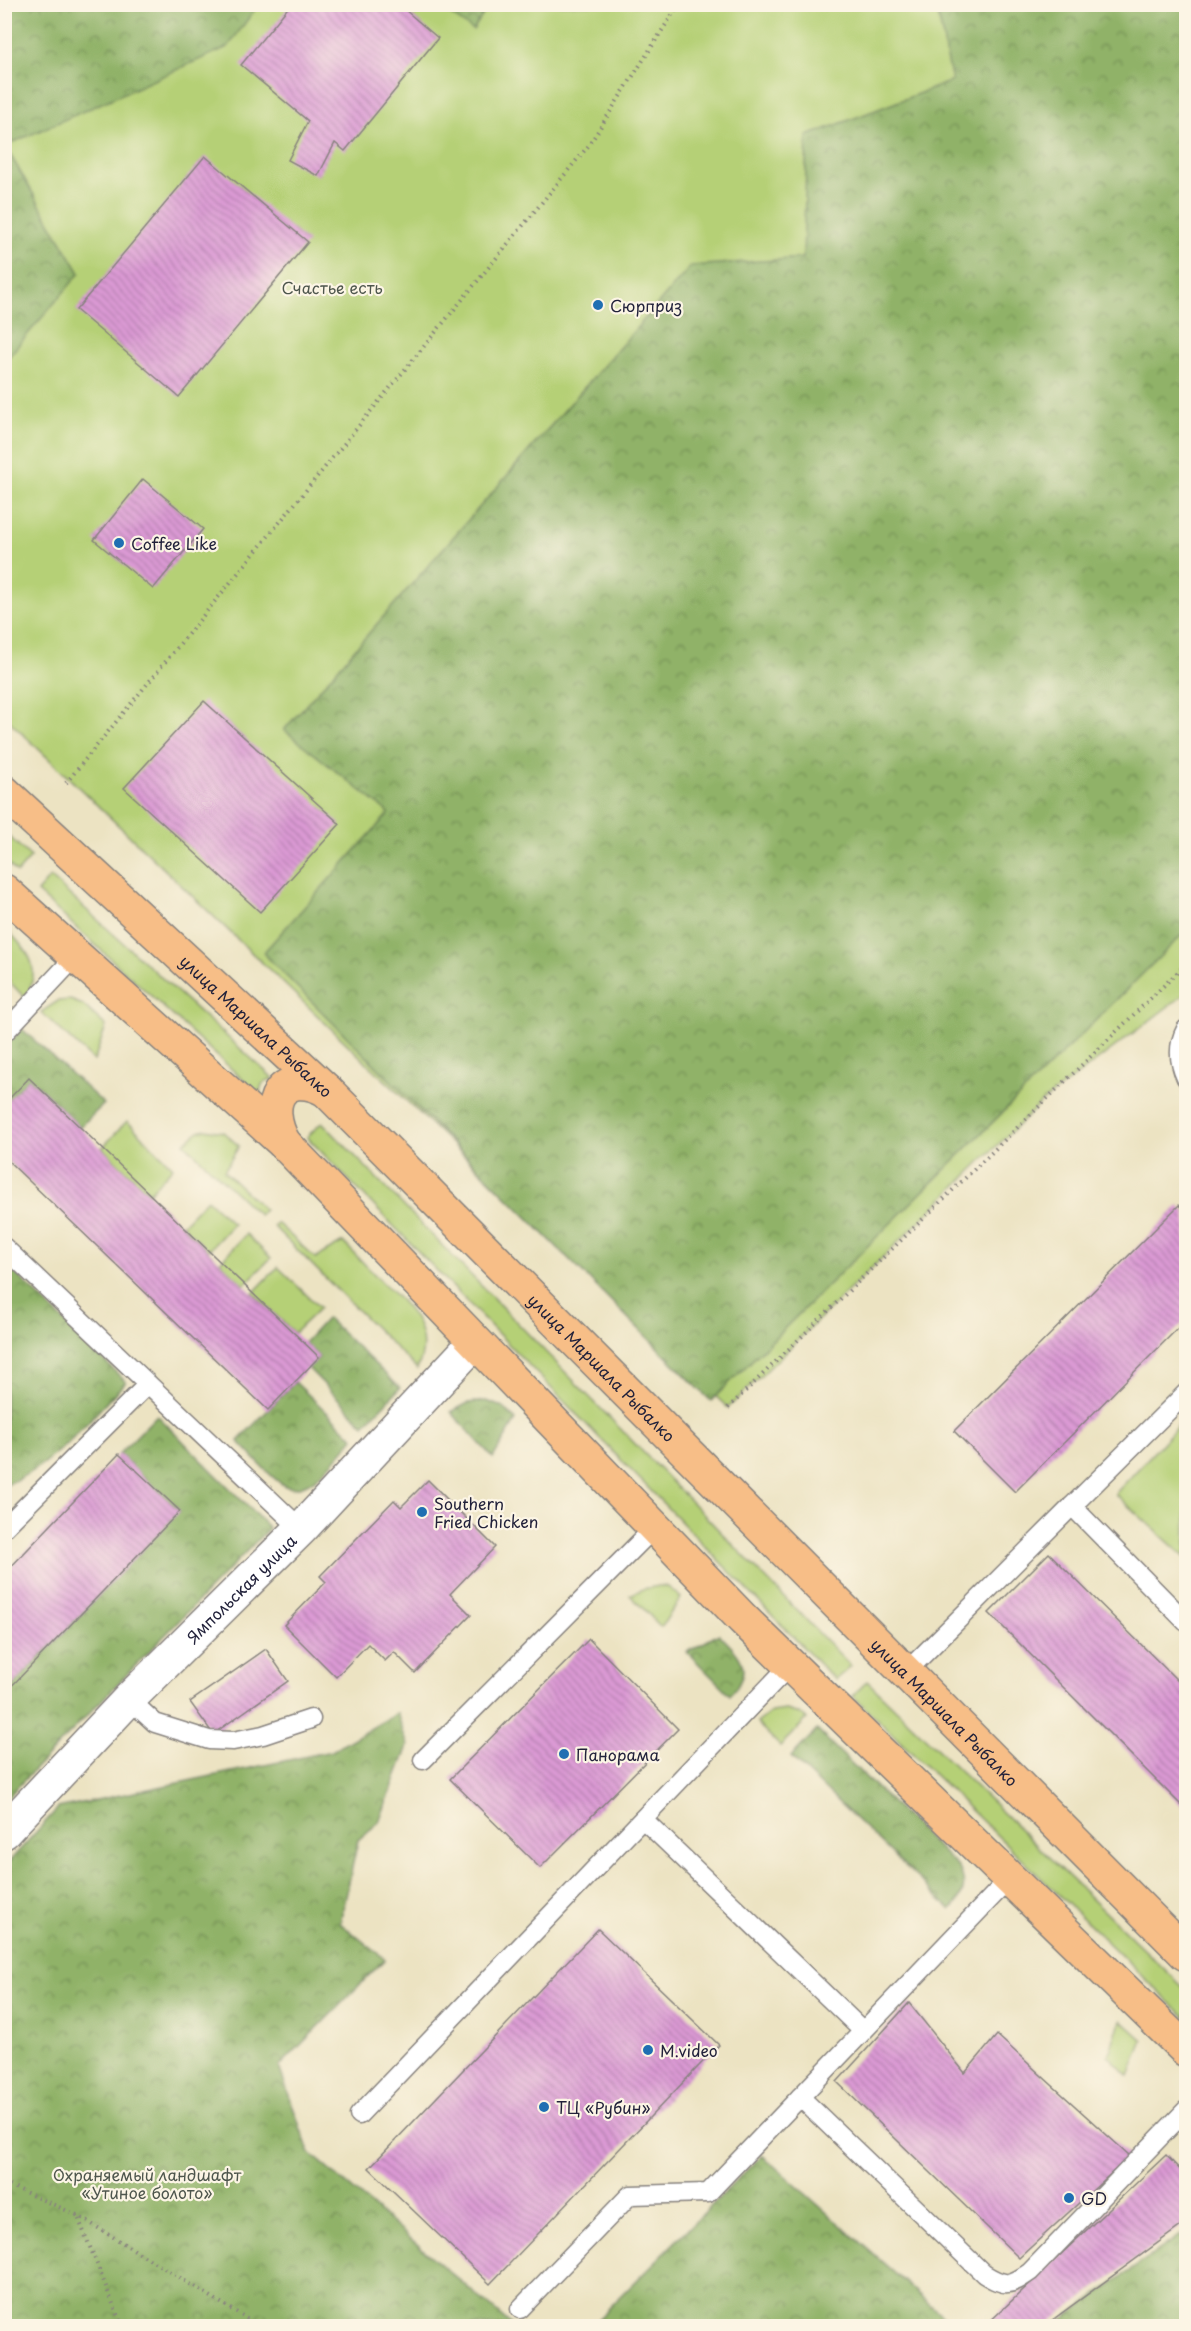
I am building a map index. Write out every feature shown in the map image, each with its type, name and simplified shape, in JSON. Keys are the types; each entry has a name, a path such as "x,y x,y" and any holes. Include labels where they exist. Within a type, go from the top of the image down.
{"main road":[{"name":"улица Маршала Рыбалко","path":"4,792 326,1090 1183,1944"},
{"path":"4,891 284,1143 654,1528 790,1665 1186,2050"},
{"path":"284,1143 277,1131 273,1113 273,1105 281,1091 293,1084 307,1083 326,1090"}],"street":[{"name":"Ямпольская улица","path":"4,1832 129,1699 301,1529 475,1342"}],"lane":[{"path":"4,1033 76,956"},
{"path":"1186,1029 1179,1041 1180,1064 1186,1078"},
{"path":"4,1247 301,1529"},
{"path":"4,1528 148,1384"},
{"path":"907,1671 1186,1393"},
{"path":"1072,1506 1186,1622"},
{"path":"423,1760 654,1528"},
{"path":"359,2115 790,1665"},
{"path":"129,1699 155,1723 209,1740 233,1741 263,1735 312,1719"},
{"path":"643,1819 863,2031"},
{"path":"520,2309 630,2194 708,2193 1010,1878"},
{"path":"800,2097 984,2274 999,2284 1014,2283 1030,2272 1186,2110"}],"path":[{"path":"66,783 589,145 679,4"},
{"path":"728,1408 1186,964"},
{"path":"4,2182 77,2215 259,2326"},
{"path":"77,2215 122,2326"}],"green space":[{"path":"5,4 258,5 228,47 5,146"},
{"name":"Счастье есть","path":"4,5 1186,5 1186,993 1042,1102 728,1408 5,717"},
{"path":"437,5 489,5 473,30"},
{"path":"936,5 1186,5 1186,931 711,1401 263,953 389,813 284,730 691,266 803,258 807,136 952,81"},
{"path":"5,146 80,273 5,361"},
{"path":"4,832 31,857 17,873 5,861"},
{"path":"50,877 274,1079 263,1083 260,1095 37,892"},
{"path":"4,927 26,951 33,968 33,977 25,998 5,977"},
{"path":"70,1000 83,1005 106,1026 94,1061 41,1012 58,1001"},
{"path":"22,1029 104,1104 80,1127 29,1078 5,1104 4,1048"},
{"path":"127,1121 173,1167 149,1193 102,1148"},
{"path":"322,1122 851,1666 835,1680 307,1137"},
{"path":"205,1129 223,1132 239,1146 224,1171 265,1210 259,1215 184,1143"},
{"path":"207,1199 233,1224 208,1251 182,1225"},
{"path":"277,1223 315,1258 343,1242 401,1301 421,1331 422,1355 417,1369 273,1226"},
{"path":"246,1234 271,1258 244,1285 220,1262"},
{"path":"5,1263 126,1382 55,1454 23,1477 5,1485"},
{"path":"278,1267 320,1308 294,1333 253,1293"},
{"path":"327,1318 400,1388 364,1425 308,1368 319,1357 304,1343"},
{"path":"295,1382 354,1438 314,1480 295,1488 280,1483 238,1441"},
{"path":"486,1401 502,1407 516,1420 493,1458 451,1412 468,1403"},
{"path":"157,1415 269,1528 5,1800 5,1694 179,1511 119,1454"},
{"path":"1186,1417 1186,1558 1115,1494"},
{"path":"667,1586 681,1598 661,1627 630,1595 643,1589"},
{"path":"719,1634 742,1663 742,1677 730,1695 687,1652"},
{"path":"867,1681 1186,1990 1186,2018 853,1696"},
{"path":"786,1710 800,1714 807,1719 780,1746 757,1723 771,1712"},
{"name":"Охраняемый ландшафт «Утиное болото»","path":"397,1713 408,1746 379,1822 358,1840 340,1923 385,1959 279,2067 309,2152 513,2326 5,2326 5,1866 58,1808 332,1751"},
{"path":"817,1730 959,1868 964,1886 959,1900 951,1910 791,1757"},
{"path":"1121,2020 1143,2040 1129,2076 1108,2055"},
{"path":"762,2155 954,2326 591,2326"},
{"path":"1180,2235 1186,2243 1186,2326 1053,2326"}],"building":[{"path":"291,4 398,4 438,38 345,151 335,143 318,176 288,160 308,121 241,65"},
{"path":"205,156 308,242 179,397 76,310"},
{"path":"143,479 203,529 153,589 94,540"},
{"path":"204,701 340,824 260,912 124,788"},
{"path":"29,1078 319,1357 268,1410 4,1157 4,1104"},
{"path":"1179,1205 1186,1213 1186,1320 1015,1492 954,1431"},
{"path":"119,1454 180,1511 4,1694 4,1574"},
{"path":"428,1480 495,1547 450,1594 471,1615 415,1673 394,1652 385,1661 368,1644 336,1677 284,1625 326,1582 320,1576 394,1500 401,1507"},
{"path":"1049,1553 1186,1689 1186,1810 989,1613"},
{"name":"Панорама","path":"589,1639 678,1729 540,1868 450,1779"},
{"path":"266,1649 288,1681 213,1734 190,1702"},
{"name":"ТЦ «Рубин»","path":"598,1929 719,2045 490,2284 369,2168"},
{"path":"909,2003 965,2073 997,2035 1130,2156 1019,2258 837,2082"},
{"path":"1166,2155 1186,2176 1186,2231 1181,2226 1044,2326 985,2326"}],"place":[{"name":"Сюрприз","path":"598,305"},
{"name":"Coffee Like","path":"119,543"},
{"name":"Southern Fried Chicken","path":"422,1512"},
{"name":"Панорама","path":"564,1754"},
{"name":"M.video","path":"648,2050"},
{"name":"ТЦ «Рубин»","path":"544,2107"},
{"name":"GD","path":"1069,2198"}]}
